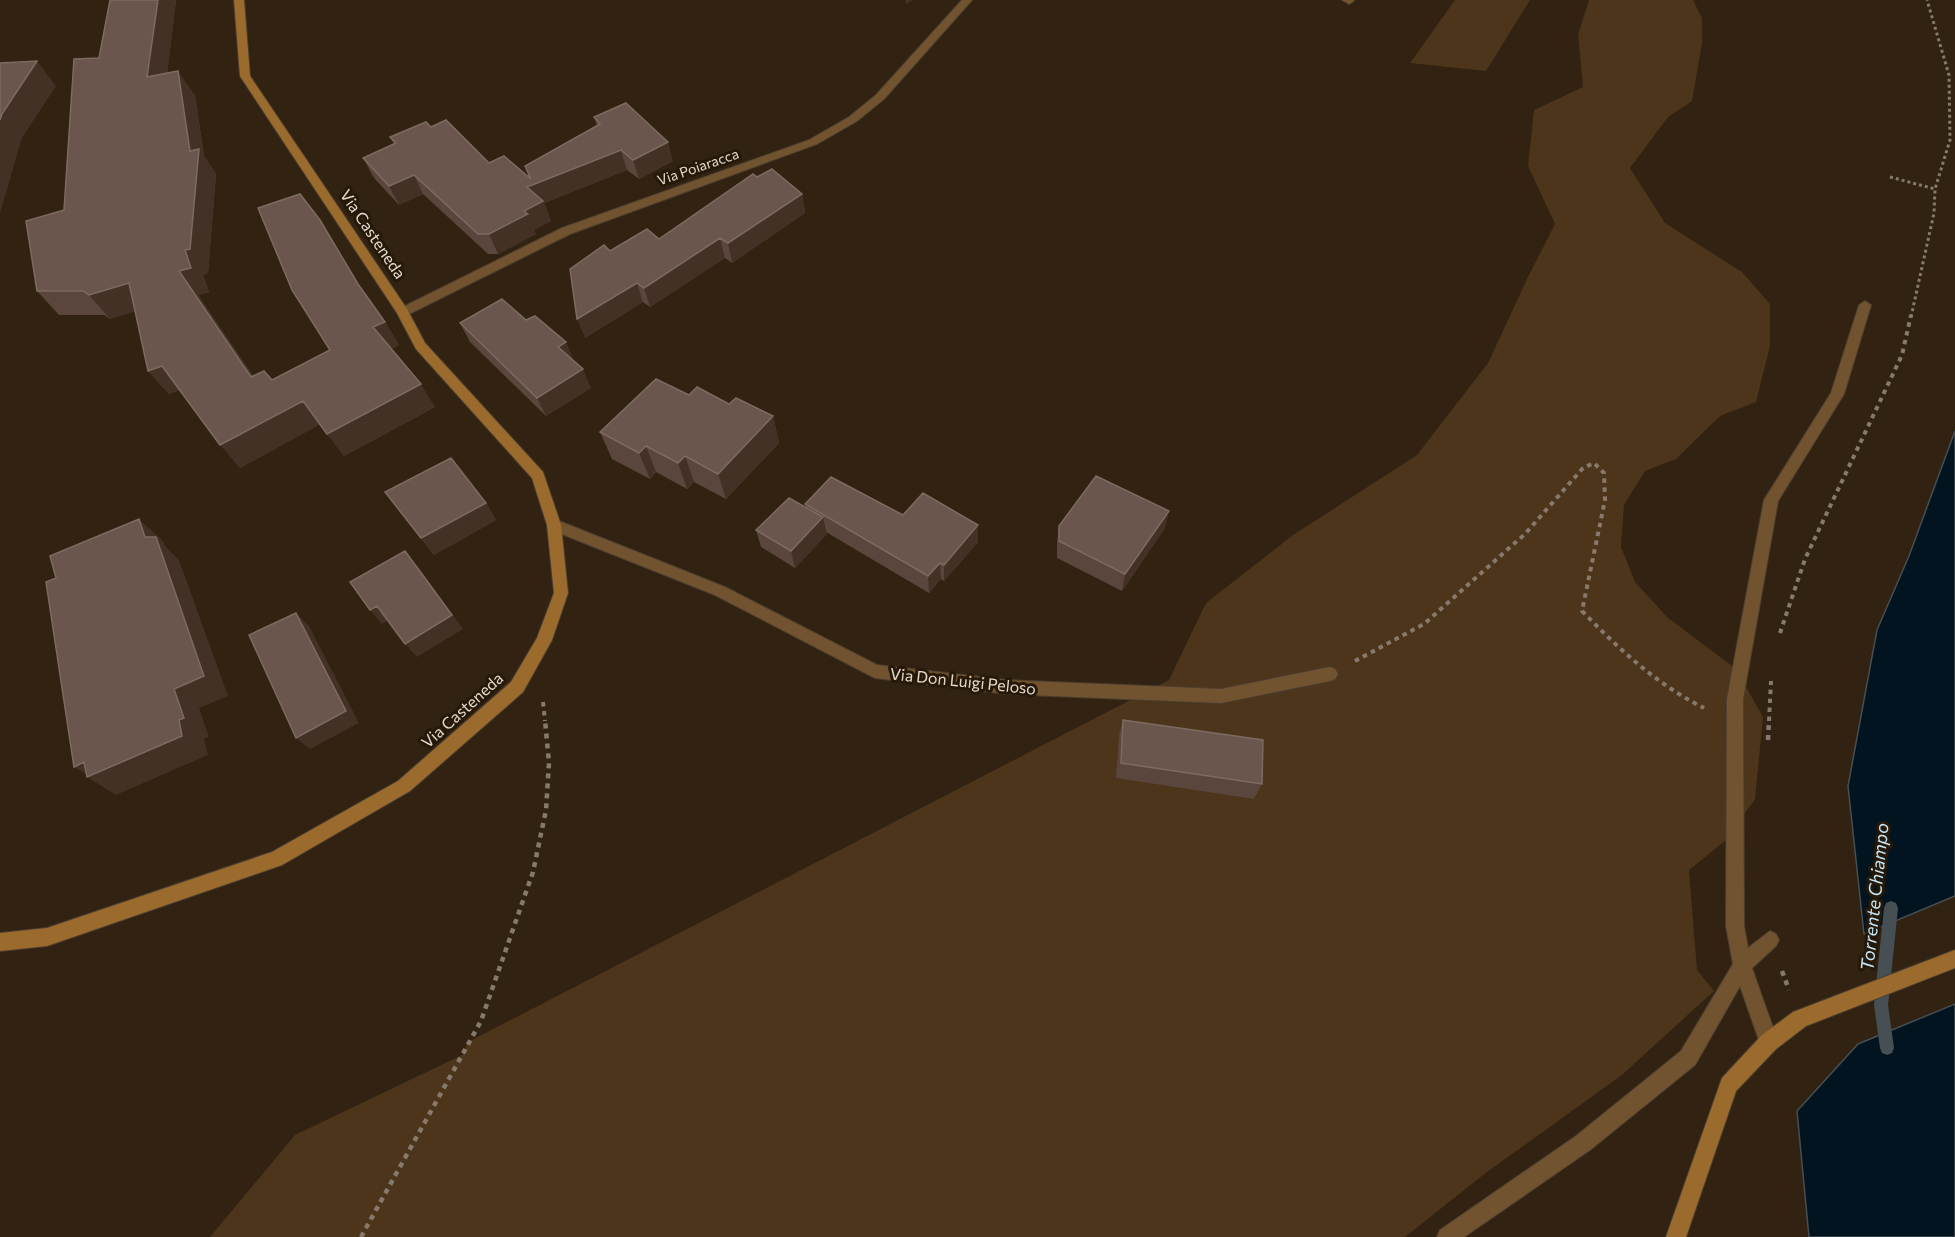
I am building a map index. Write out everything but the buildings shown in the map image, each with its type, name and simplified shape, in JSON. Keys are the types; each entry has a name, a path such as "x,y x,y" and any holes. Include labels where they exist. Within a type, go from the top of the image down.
{"street":[{"name":"Via Casteneda","path":"0,942 46,937 276,859 404,786 517,687 544,640 561,593 554,525 538,476 420,346 403,312 245,76 239,0"},
{"name":"Via Poiaracca","path":"403,312 566,231 813,142 854,119 880,98 967,0"},
{"path":"1770,1042 1743,965 1735,926 1735,699 1771,500 1837,394 1865,305"},
{"name":"Via Don Luigi Peloso","path":"554,525 720,591 875,672 1006,687 1221,696 1330,674"},
{"path":"1447,1237 1583,1143 1688,1058 1743,965 1770,940"},
{"path":"1676,1237 1729,1085 1770,1042 1800,1018 1955,959"}],"path":[{"path":"1776,642 1805,559 1902,355 1934,213 1935,189 1950,140 1949,75 1927,0"},
{"path":"1890,177 1935,189"},
{"path":"1330,674 1424,624 1525,534 1583,468 1594,463 1604,473 1605,500 1582,610 1622,653 1682,698 1735,723"},
{"path":"1768,741 1772,674"},
{"path":"361,1237 481,1021 533,872 546,810 548,753 543,702 517,687"},
{"path":"1770,940 1800,1018"}],"shaded area":[{"path":"1455,0 1530,0 1486,71 1410,63"},
{"path":"1589,0 1693,0 1702,18 1702,43 1692,101 1668,117 1630,168 1665,223 1742,272 1770,304 1770,346 1756,402 1720,416 1676,459 1645,471 1624,505 1621,547 1635,582 1667,617 1736,669 1763,717 1755,799 1726,840 1689,870 1697,970 1714,991 1622,1075 1487,1172 1405,1237 210,1237 295,1135 462,1055 468,1042 1169,680 1206,603 1293,535 1417,455 1488,363 1555,224 1528,166 1534,110 1583,87 1578,35"}],"water":[{"path":"1955,431 1955,896 1864,934 1848,786 1877,630 1909,556"},
{"path":"1955,1004 1955,1237 1809,1237 1797,1111 1858,1044"}],"waterway":[{"name":"Torrente Chiampo","path":"1887,1048 1881,1005 1891,908"}]}
